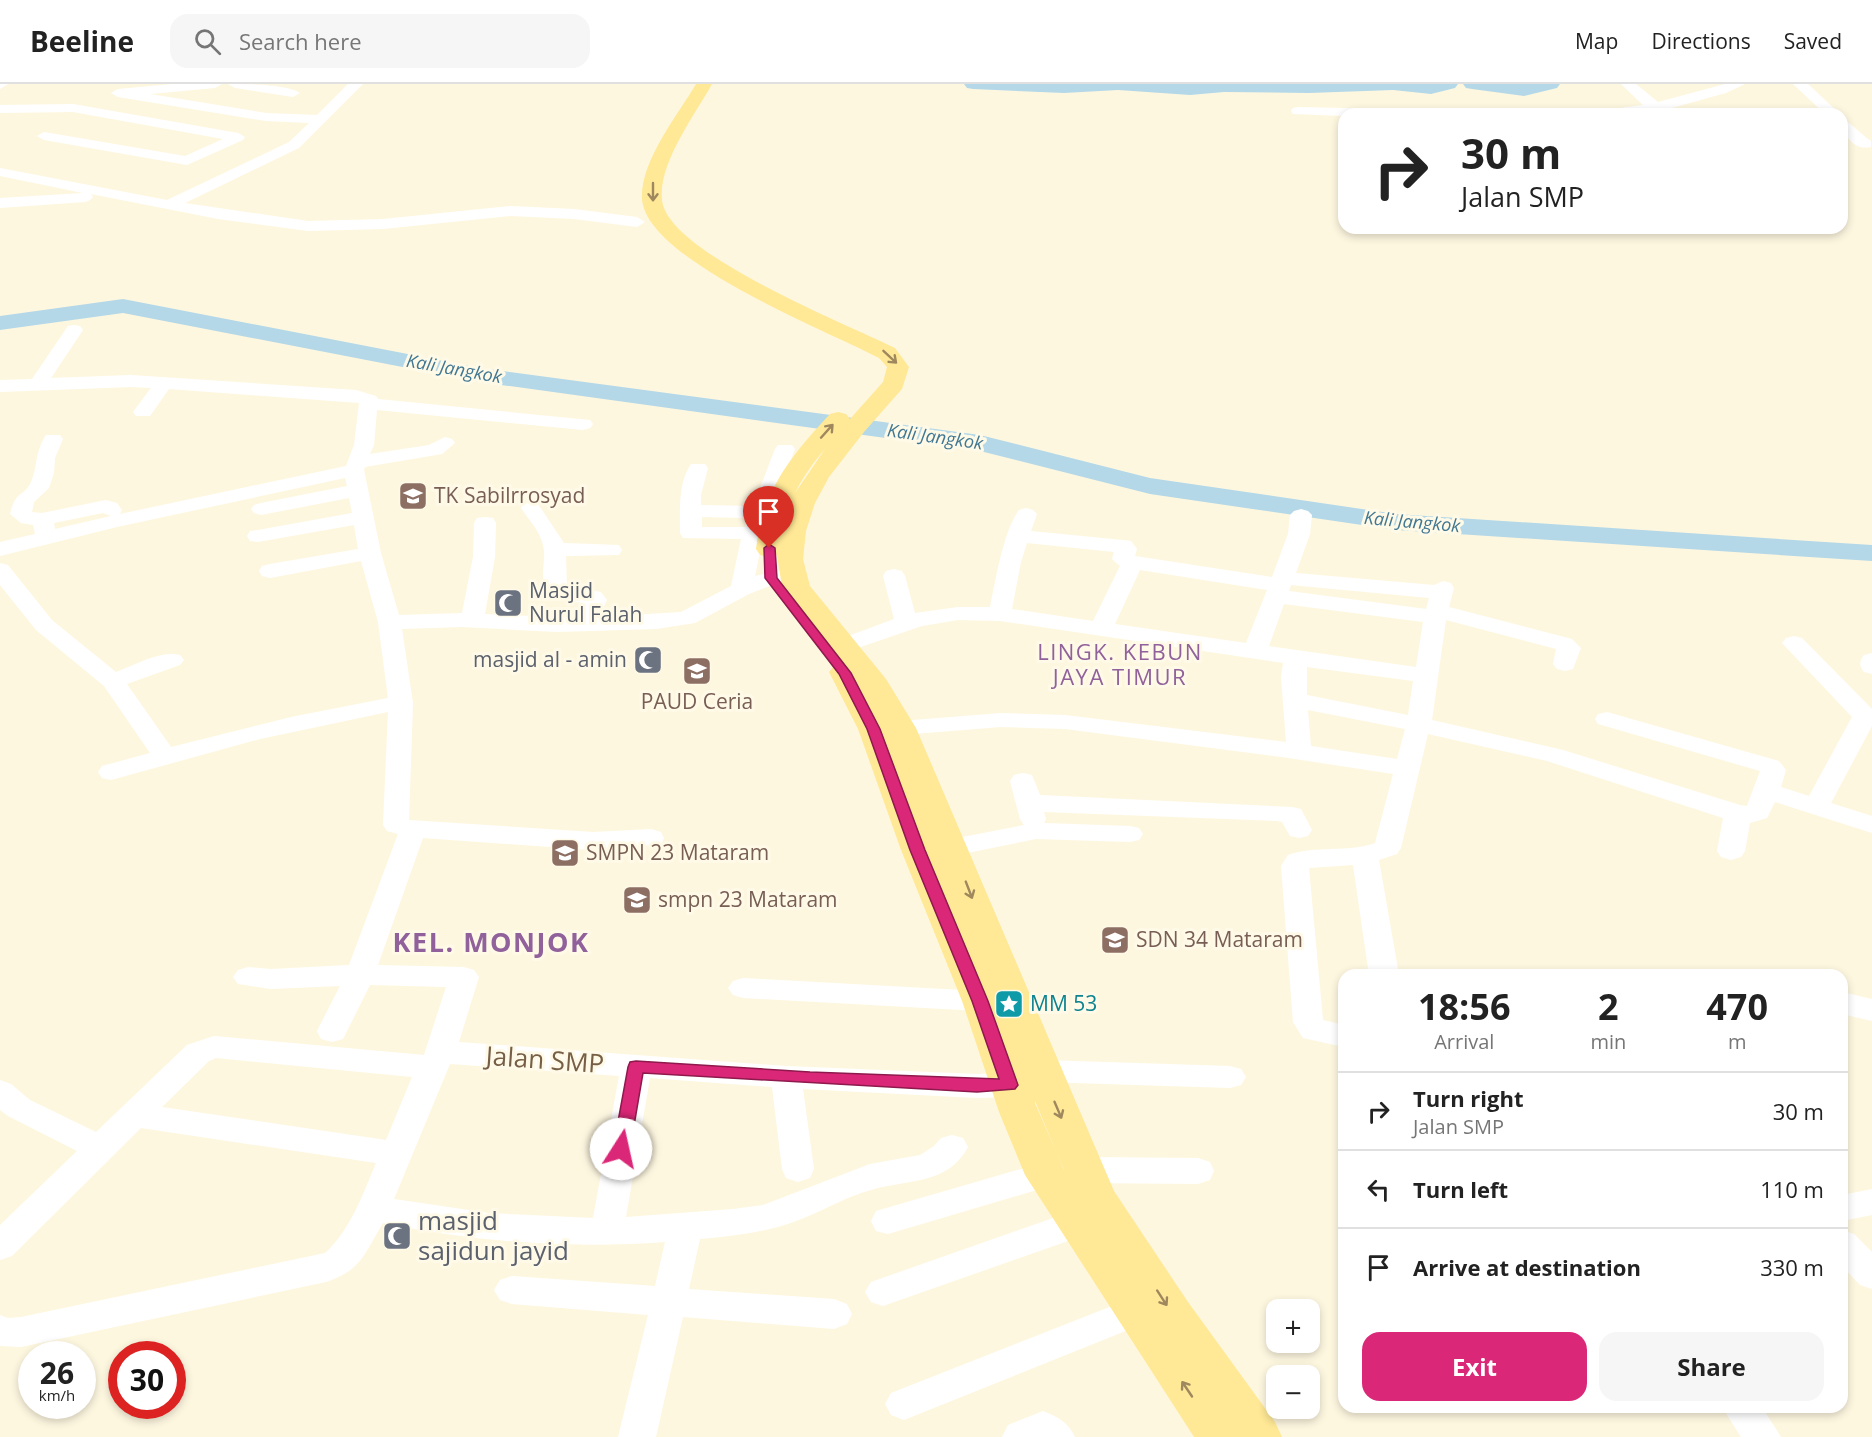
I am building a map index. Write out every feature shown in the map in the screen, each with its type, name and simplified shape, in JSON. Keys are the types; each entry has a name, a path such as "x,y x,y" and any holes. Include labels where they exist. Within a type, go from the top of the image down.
{"main road":[{"path":"689,84 641,166 634,205 658,246 684,264 844,344 872,362 876,367 876,374 867,401"},
{"path":"704,84 653,178 652,199 656,214 664,227 684,246 735,278 857,337 893,358 898,366 894,384 867,401 802,461 808,490 795,521 791,548 768,581"},
{"path":"768,581 803,597 875,685 901,728 918,806 980,1001 1009,1085 1045,1175 1076,1224 1119,1260 1259,1437"},
{"path":"768,581 844,673 859,698 873,729 918,806 952,847 992,952 1097,1199 1135,1312 1220,1437"}],"street":[{"path":"215,84 118,93 266,117 320,119"},
{"path":"235,84 298,89"},
{"path":"170,204 287,149 356,84"},
{"path":"1628,84 1643,99 1657,108 1716,93 1738,84"},
{"path":"1800,84 1826,108"},
{"path":"266,117 298,89"},
{"path":"0,109 73,108 238,137 187,161 44,136"},
{"path":"31,148 73,108"},
{"path":"1298,111 1338,112"},
{"path":"1848,131 1852,136 1866,144"},
{"path":"0,172 277,223 308,226 374,224 511,211 574,214 634,205"},
{"path":"50,199 67,184"},
{"path":"0,203 121,195"},
{"path":"38,384 74,330"},
{"path":"0,386 105,381 164,383 356,396 367,399 370,404 357,474 370,553 390,622 401,703 395,822 398,827 593,842 651,838"},
{"path":"143,412 164,383"},
{"path":"370,404 583,424"},
{"path":"45,528 21,514 24,500 39,488 44,473 45,458 53,439"},
{"path":"261,509 357,474 435,450 445,443"},
{"path":"390,622 472,620 584,624 646,623 687,618 768,581 753,533 759,512 802,461"},
{"path":"698,468 691,495 692,534 753,533"},
{"path":"0,549 45,528 108,506 117,520 357,474"},
{"path":"531,508 549,532 555,549 552,583 554,590 560,594 593,597 596,600 584,624"},
{"path":"692,511 759,512"},
{"path":"1000,614 1018,536 1026,514"},
{"path":"1255,651 1299,534 1301,515"},
{"path":"258,536 363,517"},
{"path":"472,620 484,557 485,523"},
{"path":"1018,536 1123,546 1126,549 1123,560 1279,586 1439,603 1564,644 1569,648 1565,664"},
{"path":"555,549 611,550"},
{"path":"270,570 370,553"},
{"path":"1101,628 1133,562"},
{"path":"0,570 44,625 113,681 165,757"},
{"path":"894,576 906,621"},
{"path":"1338,1035 1314,1030 1308,1022 1295,866 1298,861 1304,859 1365,856 1382,851 1388,844 1418,724 1439,603"},
{"path":"843,646 906,621 931,615 1000,614 1426,676"},
{"path":"1794,643 1868,716 1816,806"},
{"path":"1296,658 1293,677 1299,752"},
{"path":"113,681 172,660"},
{"path":"1872,660 1872,667"},
{"path":"1295,700 1554,754 1737,813 1749,815 1756,813 1767,791 1773,770 1770,766 1607,719"},
{"path":"111,772 260,730 401,703"},
{"path":"901,728 974,721 1028,720 1118,728 1407,768"},
{"path":"1767,791 1872,825"},
{"path":"1036,831 1026,792 1292,815 1299,830"},
{"path":"1731,851 1737,831 1737,813"},
{"path":"332,1031 360,975 413,829"},
{"path":"952,847 1036,831 1130,834"},
{"path":"1365,856 1383,969"},
{"path":"0,1330 6,1333 21,1332 326,1268 345,1256 374,1209 437,1060 464,976 360,975 271,980 248,978"},
{"path":"743,988 980,1001"},
{"path":"1848,1004 1872,1010"},
{"name":"Jalan SMP","path":"0,1246 198,1053 214,1047 437,1060 636,1067 786,1077 977,1086 1009,1085"},
{"path":"607,1232 636,1067"},
{"path":"1043,1071 1230,1077"},
{"path":"786,1077 798,1168"},
{"path":"0,1092 19,1108 99,1148"},
{"path":"135,1115 396,1154"},
{"path":"374,1209 502,1230 607,1232 722,1224 785,1212 856,1181 887,1172 929,1166 939,1162 952,1147"},
{"path":"1084,1170 1198,1171"},
{"path":"888,1221 1045,1175"},
{"path":"1848,1207 1872,1202"},
{"path":"883,1292 1076,1224"},
{"path":"637,1437 686,1226"},
{"path":"1848,1250 1872,1275"},
{"path":"512,1290 834,1314"},
{"path":"904,1404 1135,1312"},
{"path":"1746,1413 1762,1437"},
{"path":"1021,1437 1043,1428 1056,1437"}],"waterway":[{"path":"973,84 1064,88 1118,85 1190,90 1224,87 1309,88 1393,85 1431,89 1449,84"},
{"path":"1472,84 1524,91 1551,84"},
{"name":"Kali Jangkok","path":"0,323 123,306 480,375 980,443 1150,486 1396,522 1872,553"}],"place":[{"name":"TK Sabilrrosyad","path":"413,496"},
{"name":"Masjid Nurul Falah","path":"508,603"},
{"name":"masjid al - amin","path":"648,660"},
{"name":"PAUD Ceria","path":"697,671"},
{"name":"SMPN 23 Mataram","path":"565,853"},
{"name":"smpn 23 Mataram","path":"637,900"},
{"name":"SDN 34 Mataram","path":"1115,940"},
{"name":"MM 53","path":"1009,1004"},
{"name":"masjid sajidun jayid","path":"397,1236"}],"district":[{"name":"LINGK. KEBUN JAYA TIMUR","path":"1120,664"},
{"name":"KEL. MONJOK","path":"491,943"}],"route":[{"path":"621,1149 636,1067 810,1078 977,1086 1009,1085 980,1001 918,850 873,729 859,698 844,673 771,578 769,548"}]}
